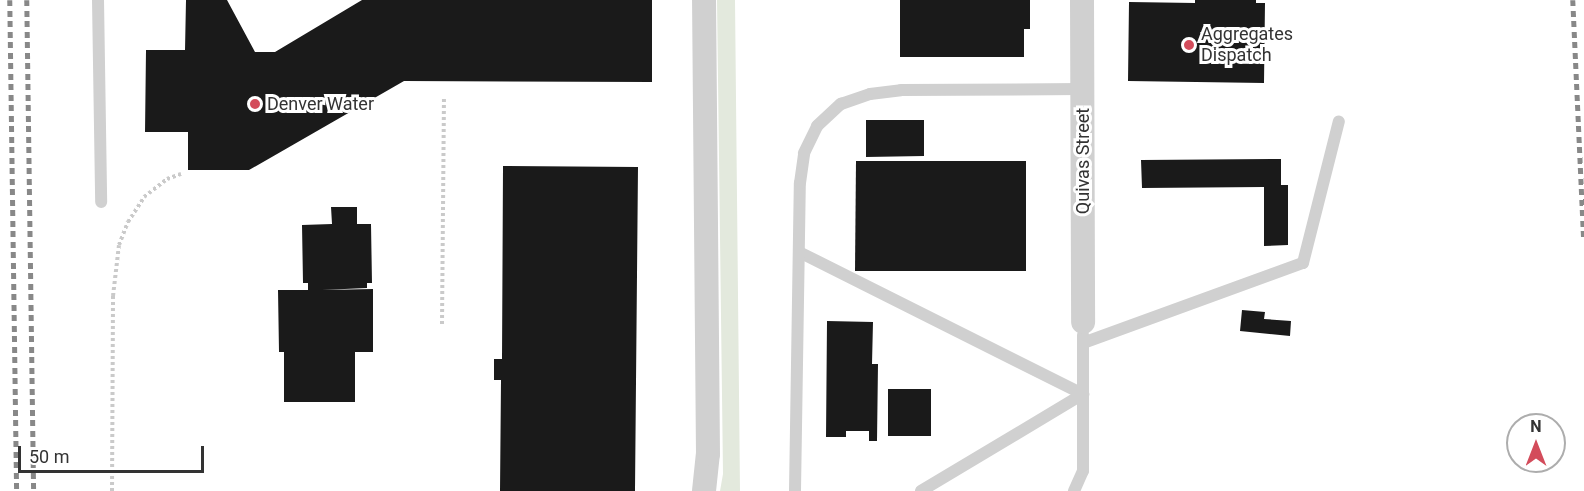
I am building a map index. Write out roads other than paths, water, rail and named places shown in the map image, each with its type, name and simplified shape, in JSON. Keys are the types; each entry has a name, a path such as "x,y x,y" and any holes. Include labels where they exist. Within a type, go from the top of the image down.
{"street":[{"path":"704,0 708,454 704,491"},
{"name":"Quivas Street","path":"1082,0 1083,332"}],"lane":[{"path":"98,0 101,202"},
{"path":"795,491 800,183 804,153 817,126 841,104 870,94 901,90 1082,89"},
{"path":"1087,491 1083,471 1083,332 1302,263 1339,121"},
{"path":"799,252 1083,394"},
{"path":"921,491 1083,394"},
{"path":"1074,491 1083,471"}],"railway":[{"path":"10,0 17,491"},
{"path":"27,0 34,491"},
{"path":"1573,0 1584,239"}],"place":[{"name":"Aggregates Dispatch","path":"1189,45"},
{"name":"Denver Water","path":"255,104"}]}
